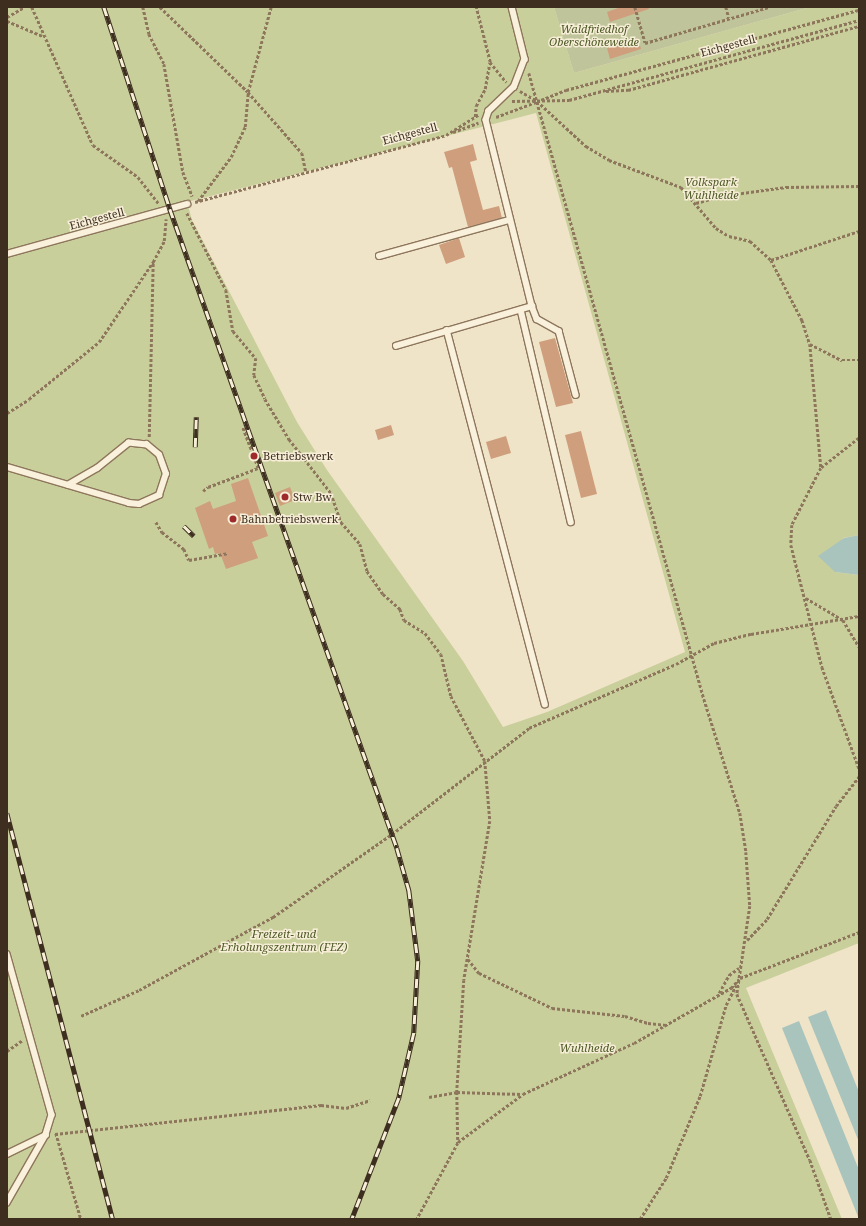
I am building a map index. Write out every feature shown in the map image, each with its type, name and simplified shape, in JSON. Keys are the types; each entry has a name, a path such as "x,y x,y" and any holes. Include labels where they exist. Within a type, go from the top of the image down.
{"lane":[{"path":"512,7 525,59 514,88 505,99 489,111 486,120 509,220 532,306 537,319 559,331 576,395"},
{"name":"Eichgestell","path":"7,254 185,205"},
{"path":"379,256 509,220"},
{"path":"396,346 532,306"},
{"path":"522,310 571,522"},
{"path":"447,330 545,704"},
{"path":"7,467 68,485 129,503 139,504 152,500 164,487 166,474 159,455 147,445 138,442 125,445 98,468 68,485"},
{"path":"7,954 52,1116 46,1135 7,1203"},
{"path":"7,1154 46,1135"}],"path":[{"path":"7,17 24,7"},
{"path":"7,413 29,400 99,342 153,262 168,226 164,211 138,177 93,145 43,36 32,7"},
{"path":"143,7 149,34 168,79 183,172 191,194 197,202 231,156 245,127 248,92 271,7"},
{"path":"160,7 248,92 302,153 306,172"},
{"path":"475,117 476,106 485,89 490,62 476,7"},
{"path":"635,7 645,43 769,7"},
{"path":"726,7 729,18"},
{"path":"537,101 566,90 859,10"},
{"name":"Eichgestell","path":"505,99 517,103 569,100 859,20"},
{"path":"7,21 43,36"},
{"path":"601,91 628,90 859,26"},
{"path":"525,59 692,654 740,813 749,880 747,941 739,968 740,978 737,986 740,1001 810,1160 831,1219"},
{"path":"490,62 514,88 537,101 586,146 609,160 681,187 716,228 729,236 750,241 772,260 802,320 810,344 821,468"},
{"name":"Eichgestell","path":"185,205 446,135 481,113"},
{"path":"696,203 721,196 786,187 859,186"},
{"path":"185,205 226,290 233,331 256,358 254,375 265,399 289,439 331,493 341,522 360,544 367,571 379,588 400,609 404,620 425,632 441,654 449,692 485,761 490,821 467,958 456,1092 458,1143"},
{"path":"772,260 859,231"},
{"path":"147,445 152,411 153,262"},
{"path":"810,344 842,360 859,360"},
{"path":"203,492 208,487 258,468 242,426"},
{"path":"859,438 821,468 792,525 791,545 814,625 822,667 859,768"},
{"path":"156,522 162,532 184,549 189,560 227,553"},
{"path":"806,598 843,620 859,647"},
{"path":"81,1016 139,990 273,917 392,834 485,761 530,728 714,643 751,634 814,625 859,616"},
{"path":"547,712 548,719"},
{"path":"747,941 767,919 836,806 859,777"},
{"path":"417,1219 458,1143 523,1094 666,1024 719,993 731,988 740,978 859,932"},
{"path":"467,958 479,973 552,1008 625,1016 648,1023 666,1024"},
{"path":"719,993 729,975 739,968"},
{"path":"640,1219 666,1178 698,1102 726,1005 740,978"},
{"path":"430,1097 456,1092 523,1094"},
{"path":"46,1135 321,1105 346,1108 370,1100"},
{"path":"52,1116 81,1219"}],"green space":[{"path":"7,7 554,7 574,73 810,7 859,7 859,535 843,538 835,572 859,575 859,943 746,988 842,1219 7,1219","holes":["536,113 685,652 547,712 503,727 463,661 327,470 297,422 192,220 187,202"]},
{"name":"Waldfriedhof Oberschöneweide","path":"554,7 810,7 574,73"}],"water":[{"path":"859,535 859,575 835,572 818,556 844,538"},
{"path":"826,1010 859,1092 859,1142 808,1017"},
{"path":"799,1021 859,1170 859,1219 782,1028"}],"building":[{"path":"621,7 648,7 649,9 610,22 607,12"},
{"path":"638,38 641,49 610,59 607,48"},
{"path":"473,144 477,160 470,162 483,210 499,206 502,218 468,227 452,167 449,168 444,152"},
{"path":"459,238 465,257 446,264 439,245"},
{"path":"555,338 573,403 556,407 539,342"},
{"path":"391,425 394,435 378,440 375,430"},
{"path":"581,431 597,494 581,498 565,435"},
{"path":"506,436 511,453 491,459 486,442"},
{"name":"Bahnbetriebswerk","path":"248,478 268,536 252,542 258,558 226,569 220,553 215,554 213,547 209,549 195,508 210,501 213,509 236,501 231,484"},
{"name":"Stw Bw","path":"290,487 295,500 280,506 275,493"}],"railway":[{"path":"104,7 170,209 397,848 409,890 418,961 414,1033 399,1098 352,1219"},
{"path":"195,447 196,417"},
{"path":"184,526 194,536"},
{"path":"7,813 113,1219"}],"place":[{"name":"Betriebswerk","path":"254,456"},
{"name":"Stw Bw","path":"285,497"},
{"name":"Bahnbetriebswerk","path":"233,519"}],"park label":[{"name":"Volkspark Wuhlheide","path":"711,189"},
{"name":"Freizeit- und Erholungszentrum (FEZ)","path":"284,941"},
{"name":"Wuhlheide","path":"587,1048"}]}
